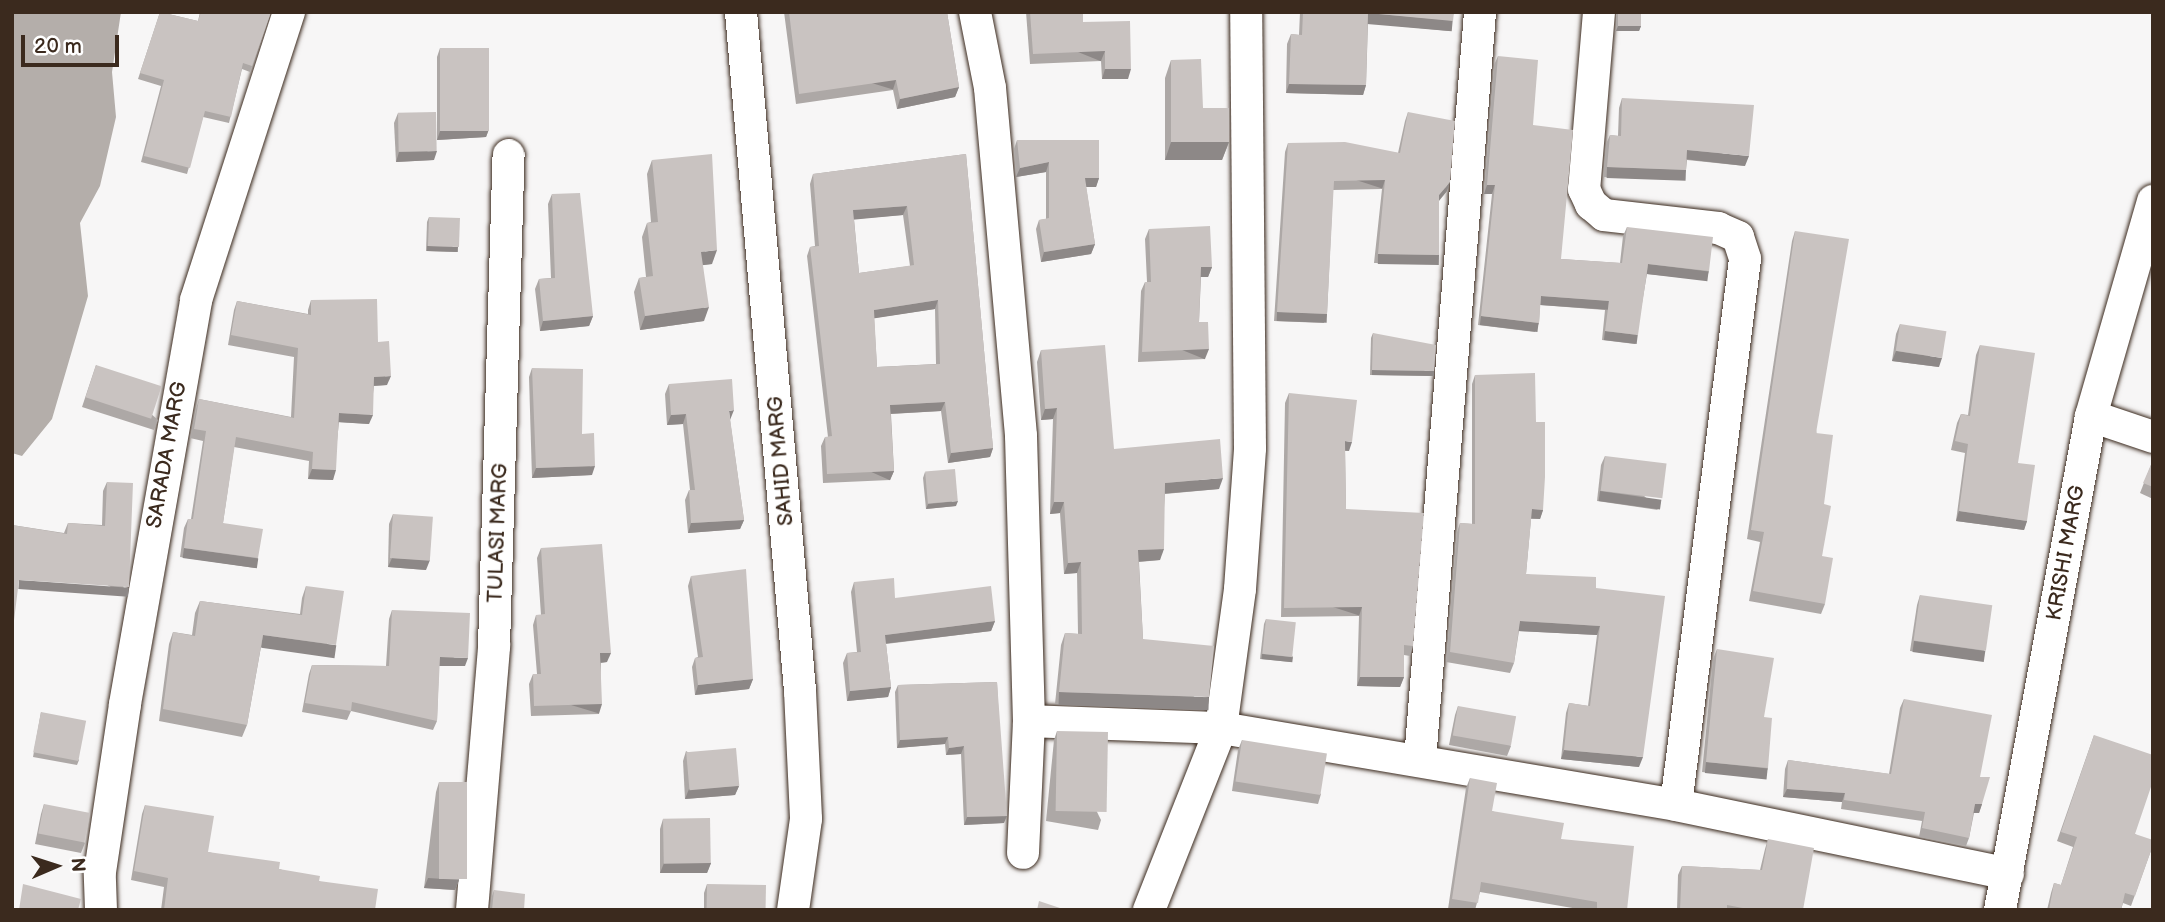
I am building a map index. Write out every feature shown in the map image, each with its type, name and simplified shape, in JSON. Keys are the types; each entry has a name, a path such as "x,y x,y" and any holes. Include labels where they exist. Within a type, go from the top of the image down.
{"street":[{"name":"SARADA MARG","path":"101,910 100,872 125,704 196,300 289,12"},
{"name":"SAHID MARG","path":"741,12 800,691 806,819 793,910"},
{"path":"975,12 990,88 1021,436 1029,721 1023,853"},
{"path":"1149,910 1221,728 1240,589 1250,448 1245,12"},
{"path":"1420,760 1480,12"},
{"path":"1600,12 1584,189 1591,204 1604,215 1718,229 1738,237 1745,259 1676,806"},
{"name":"TULASI MARG","path":"472,910 495,646 509,155"},
{"name":"KRISHI MARG","path":"2000,910 2091,416 2153,201"},
{"path":"2091,416 2153,437"},
{"path":"1029,721 1221,728 1676,806 2008,874"}],"shaded area":[{"path":"12,12 121,12 112,72 116,117 100,186 80,223 88,296 52,419 22,456 12,453"}],"building":[{"path":"160,12 198,21 201,12 271,12 252,66 243,63 231,117 205,111 190,168 144,156 164,80 140,73"},
{"path":"789,12 947,12 959,87 900,99 896,80 799,94"},
{"path":"1030,12 1083,12 1083,22 1130,21 1131,69 1105,69 1105,51 1033,54"},
{"path":"1303,12 1454,12 1453,21 1368,13 1366,85 1289,84 1291,34 1302,35"},
{"path":"1618,12 1641,12 1641,26 1618,26"},
{"path":"440,48 489,48 489,131 440,131"},
{"path":"1498,56 1538,60 1533,125 1573,130 1561,259 1622,263 1627,227 1713,237 1709,271 1648,264 1638,335 1605,331 1609,301 1541,296 1539,323 1481,316 1495,185 1487,185"},
{"path":"1201,59 1203,108 1229,108 1229,142 1171,142 1171,60"},
{"path":"1622,98 1754,105 1749,156 1687,150 1686,170 1607,167 1610,135 1621,136"},
{"path":"436,112 437,151 399,152 398,113"},
{"path":"1408,112 1455,121 1450,182 1439,195 1439,255 1378,254 1385,180 1334,181 1327,314 1277,312 1288,143 1345,142 1400,153"},
{"path":"1017,140 1099,140 1099,178 1085,178 1095,244 1044,252 1039,220 1049,218 1049,162 1020,168"},
{"path":"712,154 717,250 701,252 709,307 645,316 639,278 653,276 647,223 658,222 652,160"},
{"path":"966,154 993,448 951,453 945,402 890,405 894,471 827,474 825,437 832,436 810,247 819,246 813,174","holes":["907,206 914,265 859,273 853,210","938,300 940,364 877,367 874,310"]},
{"path":"580,193 593,316 543,321 539,279 555,278 552,194"},
{"path":"429,217 460,218 459,247 428,246"},
{"path":"1210,226 1212,267 1201,267 1199,322 1208,322 1209,349 1142,352 1145,282 1151,282 1149,229"},
{"path":"1795,231 1849,239 1816,433 1833,435 1824,504 1831,506 1822,556 1833,558 1825,604 1753,591 1764,532 1751,530"},
{"path":"377,299 378,342 389,341 391,376 374,377 373,415 339,413 336,470 312,469 313,452 236,437 223,523 263,529 258,558 184,548 188,519 193,519 206,431 194,429 199,399 294,418 298,348 231,335 237,301 311,315 311,300"},
{"path":"1900,324 1946,331 1942,358 1896,351"},
{"path":"1373,333 1436,345 1434,371 1372,370"},
{"path":"1105,345 1114,449 1220,439 1223,478 1165,483 1164,549 1138,550 1143,639 1214,646 1209,697 1059,692 1065,633 1082,634 1081,562 1068,563 1064,502 1054,502 1057,408 1045,409 1041,350"},
{"path":"1980,345 2035,353 2018,463 2035,465 2027,521 1959,511 1968,444 1955,441 1961,414 1970,416"},
{"path":"96,365 162,386 151,419 85,397"},
{"path":"532,368 583,369 582,434 594,433 595,466 536,468"},
{"path":"1535,373 1536,422 1545,422 1545,477 1543,510 1532,509 1526,574 1596,577 1596,588 1665,596 1643,757 1564,750 1569,703 1590,706 1600,626 1520,621 1514,663 1450,652 1460,523 1475,524 1475,375"},
{"path":"732,379 734,410 729,411 744,520 691,523 689,490 695,490 686,414 671,415 669,384"},
{"path":"1289,393 1357,400 1352,442 1345,441 1346,509 1424,513 1413,646 1404,645 1404,677 1360,677 1362,607 1284,608"},
{"path":"1605,456 1667,464 1662,498 1601,491"},
{"path":"2153,460 2153,487 2143,483"},
{"path":"955,469 958,501 928,503 925,472"},
{"path":"107,482 133,483 129,587 19,580 12,637 12,525 67,534 68,523 105,526"},
{"path":"393,514 433,517 430,561 390,558"},
{"path":"602,544 611,653 600,653 602,704 534,706 533,674 541,674 536,615 545,614 541,548"},
{"path":"746,569 753,679 698,685 695,658 703,657 691,576"},
{"path":"894,578 895,598 991,586 995,621 885,635 891,687 850,691 847,653 861,652 854,582"},
{"path":"306,586 344,591 336,645 263,635 247,725 163,709 173,632 195,636 200,601 302,615"},
{"path":"1920,595 1992,605 1986,651 1914,641"},
{"path":"392,610 470,613 468,658 440,657 437,721 352,702 351,711 305,703 312,665 389,666"},
{"path":"1266,619 1296,622 1292,657 1262,654"},
{"path":"1717,649 1774,658 1764,717 1772,718 1768,768 1706,762"},
{"path":"997,682 1007,816 967,817 964,746 949,748 948,737 900,740 898,685"},
{"path":"1904,699 1992,715 1980,777 1990,777 1982,804 1975,804 1969,838 1922,828 1925,812 1844,800 1845,793 1787,789 1788,760 1891,774"},
{"path":"1458,706 1516,716 1511,746 1453,736"},
{"path":"41,712 86,721 78,761 33,752"},
{"path":"1057,731 1108,732 1107,812 1056,811"},
{"path":"2094,735 2153,755 2153,781 2135,834 2153,840 2153,845 2135,896 2125,893 2121,910 2049,910 2054,883 2061,885 2077,837 2061,832"},
{"path":"1242,740 1327,753 1320,795 1235,781"},
{"path":"736,748 739,786 690,790 686,752"},
{"path":"1470,778 1497,783 1492,811 1564,823 1561,839 1634,846 1627,910 1597,910 1597,902 1481,882 1478,903 1452,899"},
{"path":"439,782 467,782 467,879 439,879"},
{"path":"44,804 90,813 84,842 38,833"},
{"path":"145,805 214,816 208,852 280,862 279,869 320,876 319,881 378,889 375,910 164,910 168,878 134,871"},
{"path":"710,818 711,863 664,864 663,819"},
{"path":"1768,839 1814,848 1803,910 1753,910 1727,905 1727,910 1680,910 1682,866 1762,870"},
{"path":"23,884 81,899 78,910 19,910"},
{"path":"707,884 766,885 766,910 707,910"},
{"path":"494,890 525,894 524,910 492,910"},
{"path":"1039,901 1066,910 1037,910"}]}
